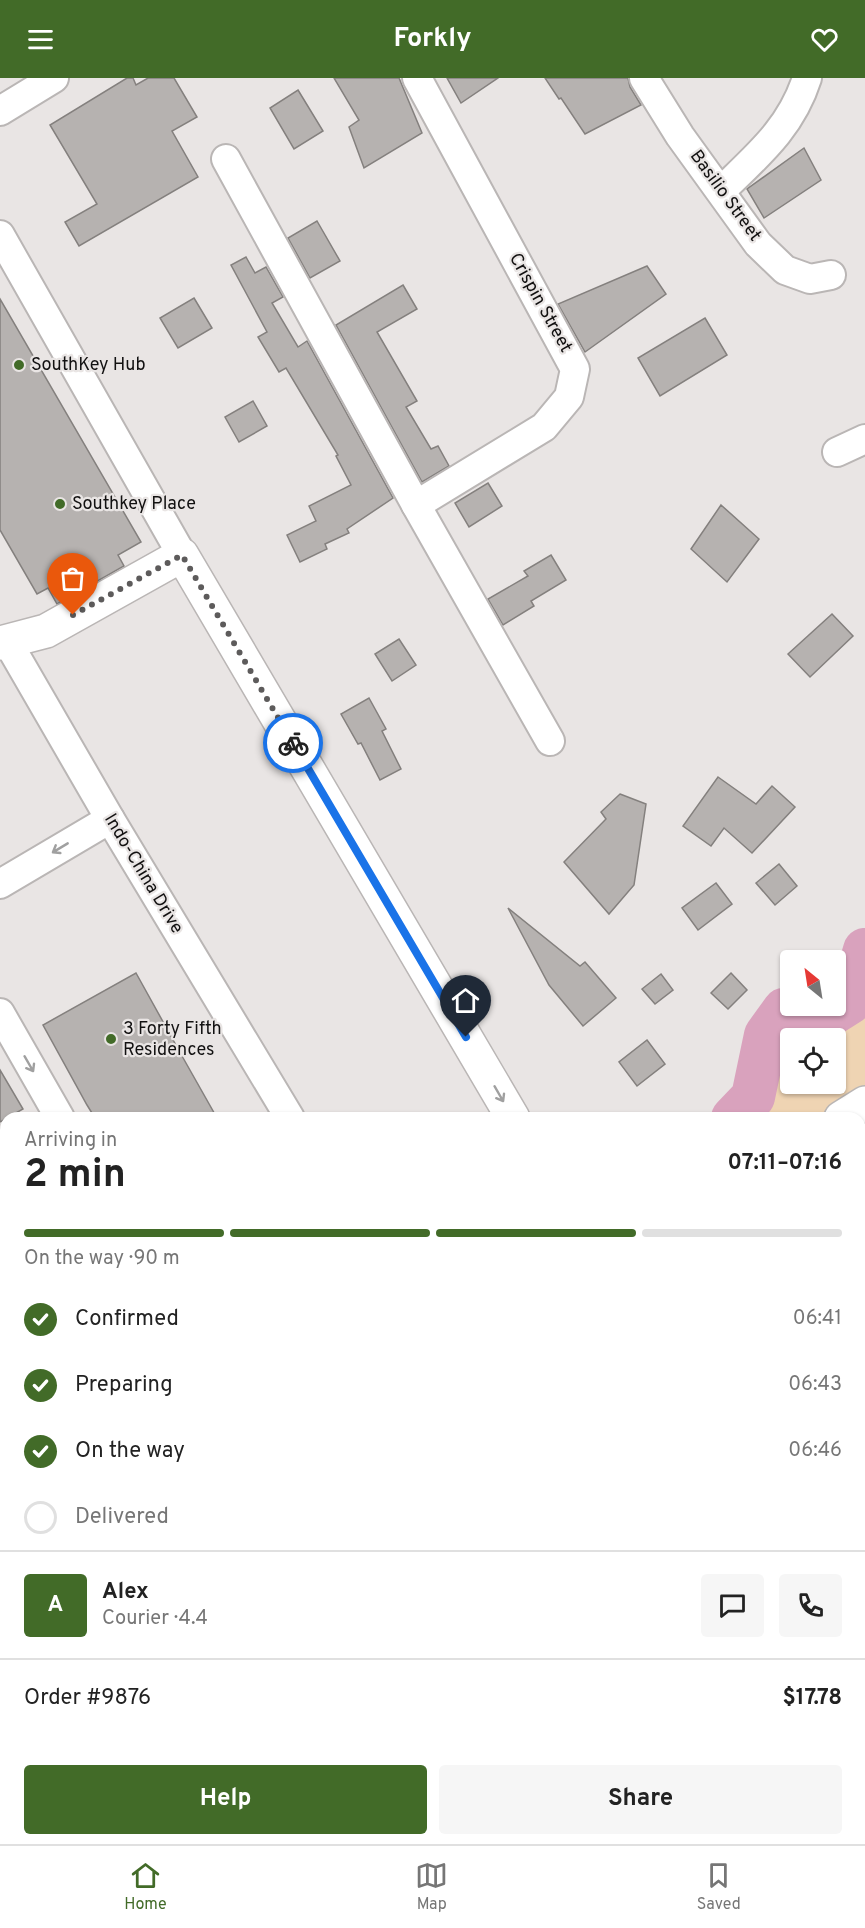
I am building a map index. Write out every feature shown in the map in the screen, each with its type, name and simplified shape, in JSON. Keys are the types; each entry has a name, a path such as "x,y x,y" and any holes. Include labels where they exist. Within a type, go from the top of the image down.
{"main road":[{"path":"2,638 46,631 182,555 509,1112"},
{"path":"851,1112 865,1104"}],"street":[{"path":"0,111 54,78"},
{"name":"Crispin Street","path":"416,505 544,427 569,397 575,369 417,78"},
{"name":"Basilio Street","path":"644,78 680,135 758,244 785,270 810,279 831,276"},
{"path":"721,191 776,138 801,98 807,78"},
{"path":"226,159 416,505 550,741"},
{"path":"0,235 182,555"},
{"path":"837,452 865,439"},
{"name":"Indo-China Drive","path":"2,638 286,1112"},
{"path":"0,884 110,819"},
{"path":"0,1013 57,1112"}],"shaded area":[{"path":"865,990 865,1107 856,1112 757,1112 780,1022 836,1020 862,1005"}],"building":[{"path":"127,78 133,78 136,85 148,78 174,78 197,117 172,131 198,177 79,246 65,222 97,204 50,125"},
{"path":"334,78 399,78 422,133 364,168 349,127 359,120"},
{"path":"447,78 498,78 461,103"},
{"path":"545,78 628,78 630,87 641,105 585,134"},
{"path":"298,90 323,131 294,149 270,108"},
{"path":"804,148 821,180 764,218 747,189"},
{"path":"317,221 340,261 310,278 288,238"},
{"path":"246,257 255,273 266,267 283,297 272,303 298,347 307,341 393,498 347,529 349,533 325,544 327,549 300,562 287,535 316,521 309,506 351,485 336,456 338,455 286,368 279,372 258,337 267,332 231,265"},
{"path":"647,266 666,294 585,352 558,304"},
{"path":"403,285 417,309 377,332 417,401 406,407 431,449 438,446 449,466 422,482 336,325"},
{"path":"194,298 212,328 178,348 160,318"},
{"name":"Southkey Place","path":"0,299 141,542 118,555 124,566 57,604 48,588 37,594 0,530"},
{"path":"705,318 727,355 660,396 638,358"},
{"path":"253,401 267,426 239,442 225,417"},
{"path":"488,483 502,506 469,527 455,503"},
{"path":"721,505 759,539 727,582 691,549"},
{"path":"551,555 566,580 531,601 534,606 503,625 488,599 528,576 524,571"},
{"path":"832,614 853,636 810,677 788,654"},
{"path":"399,639 416,665 392,681 375,654"},
{"path":"369,698 386,729 382,731 401,769 380,780 361,743 358,744 341,714"},
{"path":"718,777 756,804 772,786 795,807 752,853 724,828 711,846 683,826"},
{"path":"620,794 646,804 634,885 609,914 564,862 606,819 601,812"},
{"path":"779,864 797,886 775,905 756,883"},
{"path":"716,883 732,904 698,930 682,908"},
{"path":"508,908 580,966 585,962 616,998 583,1026 549,985"},
{"name":"3 Forty Fifth Residences","path":"136,973 214,1112 91,1112 43,1025"},
{"path":"731,973 747,990 728,1009 711,993"},
{"path":"661,974 673,990 655,1004 642,989"},
{"path":"647,1040 665,1064 637,1086 619,1062"},
{"path":"0,1070 23,1109 18,1112 0,1112"}],"waterway":[{"path":"739,1112 753,1097 766,1035 784,1010 830,1015 849,1003 865,950"}],"way so far":[{"path":"73,615 182,555 293,743"}],"place":[{"name":"SouthKey Hub","path":"19,365"},
{"name":"Southkey Place","path":"60,504"},
{"name":"3 Forty Fifth Residences","path":"111,1039"}],"route":[{"path":"293,743 466,1037"}]}
